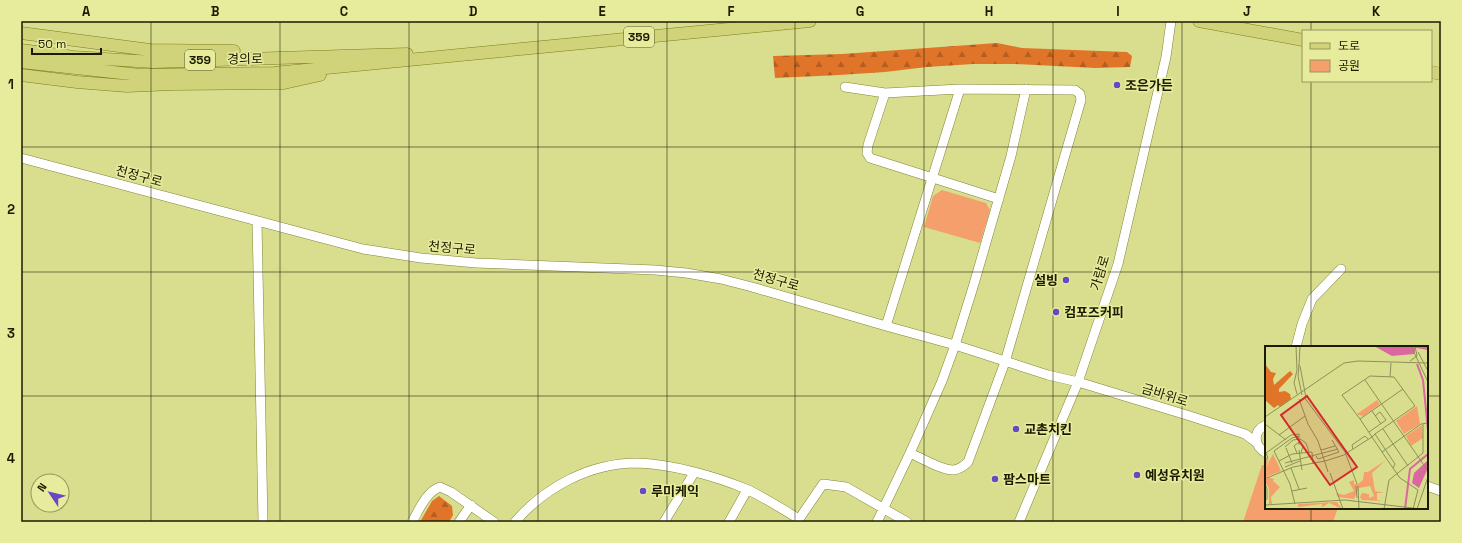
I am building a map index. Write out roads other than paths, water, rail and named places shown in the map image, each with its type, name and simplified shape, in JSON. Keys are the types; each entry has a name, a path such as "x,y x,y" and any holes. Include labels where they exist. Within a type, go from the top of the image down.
{"main road":[{"name":"경의로","path":"21,50 74,57 152,62 377,59 469,53 810,21"},
{"path":"1199,21 1302,40"},
{"path":"21,33 150,50 377,59"},
{"name":"경의로","path":"21,62 140,75 274,73 377,59"},
{"path":"21,75 127,86 284,83 377,59"}],"street":[{"name":"가람로","path":"1019,522 1078,382 1118,264 1166,57 1171,21"},
{"path":"845,87 885,93 960,89 1075,90 1080,94 1082,100 1005,362 968,462 964,466 954,470 947,469 910,453"},
{"path":"886,326 960,89"},
{"path":"877,522 885,509 942,381 955,345 1011,156 1026,89"},
{"path":"885,93 868,145 867,153 870,158 932,179 999,199"},
{"name":"천정구로","path":"21,158 363,249 421,258 476,263 655,270 686,273 721,279 955,345 1005,362"},
{"path":"257,221 263,522"},
{"path":"1296,346 1302,324 1312,299 1341,270"},
{"name":"금바위로","path":"1005,362 1048,376 1078,382 1245,434"},
{"path":"1245,434 1258,431 1265,426"},
{"path":"1256,442 1258,431"},
{"path":"1245,434 1256,442 1258,447 1265,452"},
{"path":"515,522 525,511 549,491 577,476 605,466 637,463 664,466 712,477 747,490 798,520 823,484 846,487 907,522"},
{"path":"664,522 694,473"},
{"path":"1428,486 1441,491"},
{"path":"412,522 426,498 436,488 440,487 450,492 494,522"},
{"path":"728,522 747,490"},
{"path":"459,522 470,505"}],"place":[{"name":"조은가든","path":"1117,85"},
{"name":"설빙","path":"1066,280"},
{"name":"컴포즈커피","path":"1056,312"},
{"name":"교촌치킨","path":"1016,429"},
{"name":"예성유치원","path":"1137,475"},
{"name":"팜스마트","path":"995,479"},
{"name":"루미케익","path":"643,491"}]}
